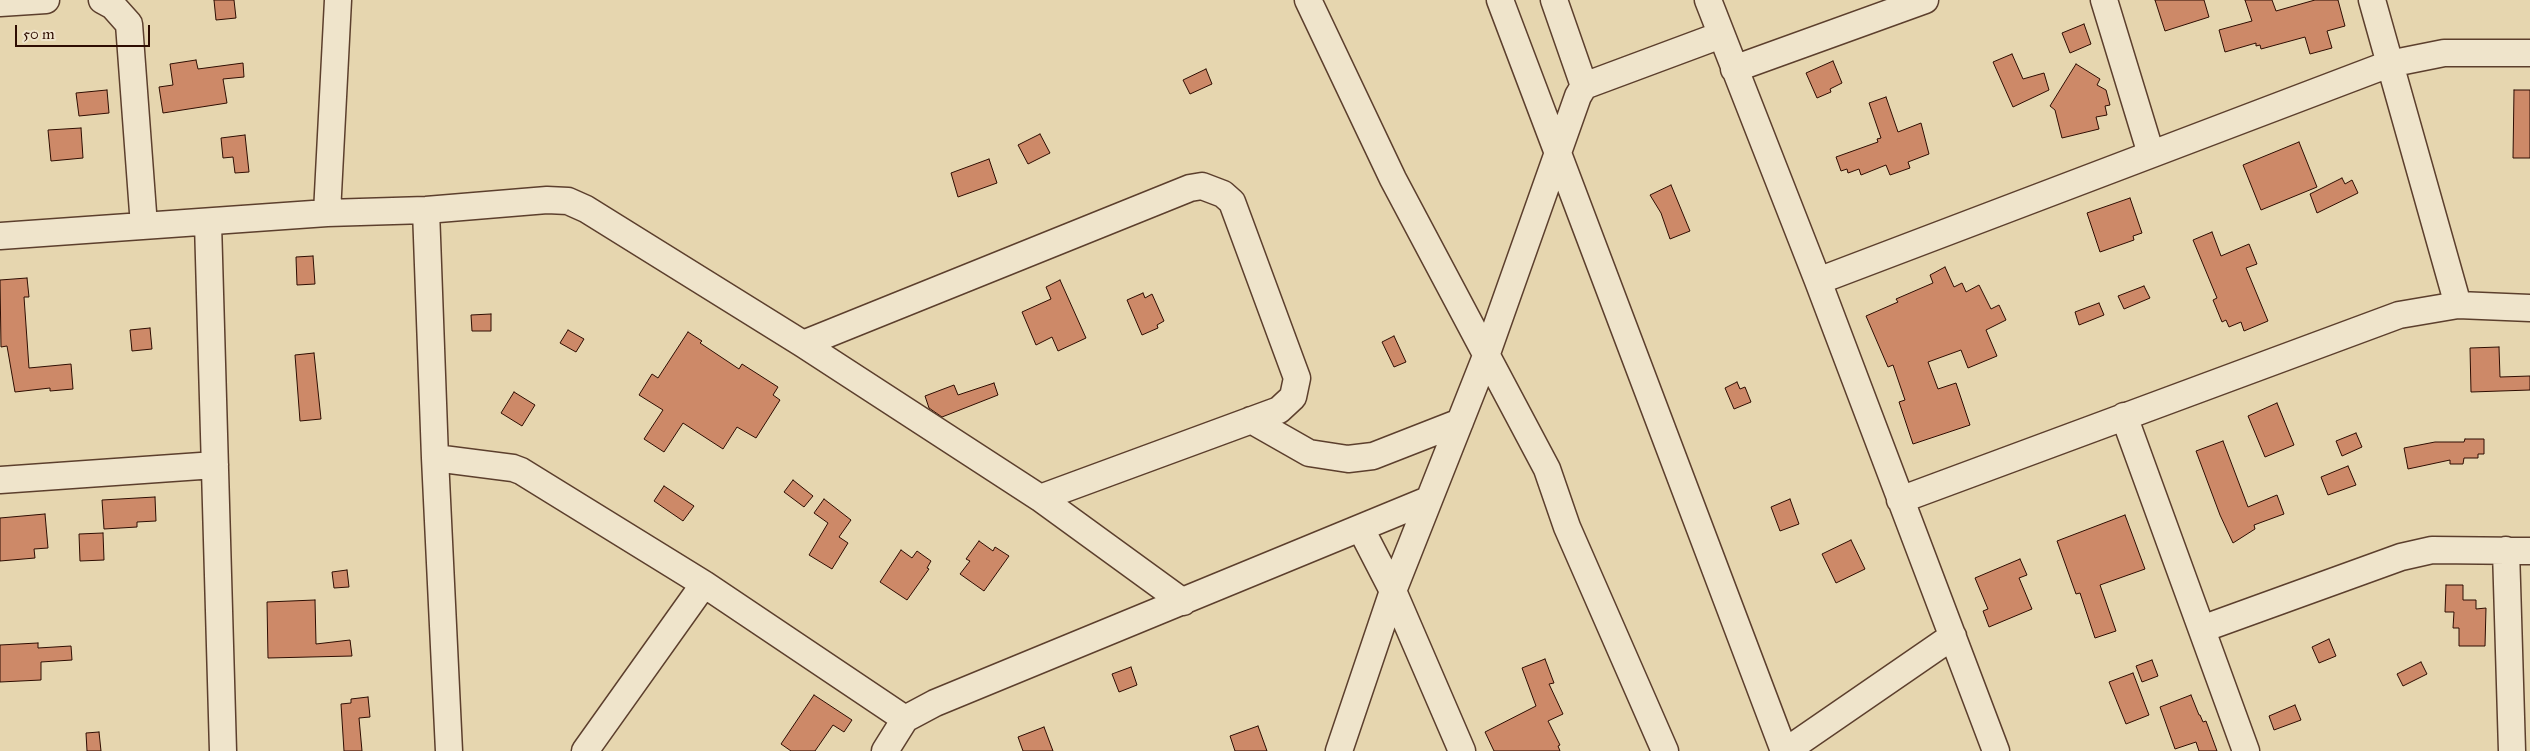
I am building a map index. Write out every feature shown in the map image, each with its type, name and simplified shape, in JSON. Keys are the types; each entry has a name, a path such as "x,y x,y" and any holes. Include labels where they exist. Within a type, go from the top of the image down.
{"street":[{"path":"0,3 46,0"},
{"path":"102,0 113,6 128,24 144,226"},
{"path":"327,212 338,0"},
{"path":"1308,0 1393,179 1547,469 1567,527 1665,751"},
{"path":"1500,0 1785,751 1953,636"},
{"path":"1554,0 1584,86"},
{"path":"1708,0 1818,281 1996,751"},
{"path":"1734,69 1925,0"},
{"path":"2104,0 2151,154"},
{"path":"2372,0 2458,305"},
{"path":"1338,751 1393,591 1486,356 1574,104 1584,86 1721,35"},
{"path":"1818,281 2389,64 2444,53 2530,53"},
{"path":"803,344 1190,188 1202,186 1218,191 1232,202 1297,378 1293,398 1287,405 1252,420 1040,498"},
{"path":"0,236 327,212 426,210 547,200 568,201 586,209 803,344 1040,498 1183,602"},
{"path":"426,210 435,458 449,751"},
{"path":"208,222 223,751"},
{"path":"1900,500 2399,315 2458,305 2530,308"},
{"path":"2124,416 2246,751"},
{"path":"1252,420 1309,452 1348,459 1373,456 1460,422"},
{"path":"435,458 517,469 704,584 905,720"},
{"path":"0,480 215,465"},
{"path":"885,751 905,720 935,704 1428,500"},
{"path":"1361,529 1393,591 1462,751"},
{"path":"2202,629 2401,557 2432,550 2518,550 2512,751"},
{"path":"586,751 704,584"}],"building":[{"path":"214,0 234,0 236,18 216,20"},
{"path":"2155,0 2204,0 2209,17 2165,31"},
{"path":"2245,0 2272,0 2276,11 2315,0 2338,0 2345,26 2327,31 2332,48 2310,54 2305,37 2261,49 2260,45 2256,46 2256,43 2225,52 2219,30 2252,21"},
{"path":"2084,24 2091,44 2070,53 2062,33"},
{"path":"2012,54 2023,79 2044,73 2049,90 2013,107 1993,62"},
{"path":"196,60 198,69 243,63 244,77 223,79 227,103 163,113 159,87 173,85 170,64"},
{"path":"1833,61 1842,83 1830,89 1831,92 1817,98 1806,73"},
{"path":"2076,64 2100,79 2097,85 2106,90 2110,105 2105,106 2107,115 2096,117 2099,129 2062,138 2055,110 2050,106"},
{"path":"1206,69 1212,84 1190,94 1183,80"},
{"path":"107,90 109,113 79,116 76,93"},
{"path":"2514,90 2530,90 2530,158 2513,158"},
{"path":"1886,97 1898,132 1921,123 1929,154 1908,162 1910,168 1890,175 1886,165 1861,175 1859,169 1848,173 1847,169 1841,171 1836,157 1878,142 1877,139 1881,138 1869,103"},
{"path":"81,128 83,158 51,161 48,130"},
{"path":"1040,134 1050,153 1028,164 1018,145"},
{"path":"245,135 249,172 235,173 233,157 223,158 221,138"},
{"path":"2299,142 2317,187 2261,210 2243,165"},
{"path":"989,159 997,183 958,197 951,173"},
{"path":"2342,178 2345,184 2352,180 2358,193 2317,213 2310,194"},
{"path":"1671,185 1690,231 1670,239 1661,213 1650,195"},
{"path":"2130,198 2142,233 2133,236 2134,240 2100,252 2087,213"},
{"path":"2212,232 2221,256 2249,244 2257,264 2246,268 2268,321 2244,331 2241,322 2229,327 2226,320 2222,322 2213,300 2217,298 2193,240"},
{"path":"313,256 315,284 297,285 296,257"},
{"path":"1945,267 1954,287 1962,283 1966,292 1979,285 1991,309 1999,305 2006,320 1986,330 1997,356 1968,368 1961,350 1928,362 1938,389 1956,383 1970,425 1913,444 1899,402 1905,400 1893,365 1888,367 1866,316 1898,302 1896,299 1933,283 1930,275"},
{"path":"27,278 29,297 24,297 29,368 71,364 73,389 50,391 50,388 15,392 7,346 1,347 0,280"},
{"path":"1060,280 1086,338 1058,351 1052,337 1036,345 1022,312 1051,299 1046,287"},
{"path":"2144,286 2150,298 2124,309 2118,296"},
{"path":"1143,293 1145,298 1152,294 1164,321 1157,325 1158,328 1142,335 1127,300"},
{"path":"2099,303 2104,315 2079,325 2075,312"},
{"path":"491,314 491,331 472,331 471,315"},
{"path":"150,328 152,349 132,351 130,330"},
{"path":"568,330 584,339 576,352 560,343"},
{"path":"688,332 702,341 700,343 739,369 742,364 778,387 773,395 780,400 756,438 737,427 723,449 683,423 664,452 644,439 663,410 639,395 652,374 658,378"},
{"path":"1394,336 1406,362 1394,367 1382,342"},
{"path":"2499,347 2500,377 2530,376 2530,390 2471,392 2470,348"},
{"path":"314,353 321,419 300,421 295,355"},
{"path":"1737,382 1740,389 1745,387 1751,402 1734,409 1725,388"},
{"path":"994,383 998,395 942,417 929,408 925,396 954,385 958,395"},
{"path":"514,392 535,405 522,426 501,413"},
{"path":"2277,403 2294,445 2265,457 2248,416"},
{"path":"2356,433 2362,447 2342,456 2336,441"},
{"path":"2465,439 2484,439 2484,454 2478,454 2478,458 2464,458 2463,464 2450,464 2450,460 2408,469 2404,448 2435,442 2464,442"},
{"path":"2223,441 2248,507 2277,495 2284,514 2254,525 2255,529 2233,543 2220,515 2196,451"},
{"path":"2348,466 2356,485 2328,495 2321,477"},
{"path":"793,480 813,496 804,507 784,492"},
{"path":"664,486 694,506 683,521 654,501"},
{"path":"155,497 156,521 137,522 137,527 104,529 102,500"},
{"path":"824,499 851,520 839,537 848,543 832,569 809,555 828,523 814,513"},
{"path":"1790,499 1799,524 1780,531 1771,507"},
{"path":"45,514 48,548 34,549 35,558 0,561 0,518"},
{"path":"2125,515 2145,569 2100,585 2116,631 2095,638 2080,593 2076,594 2057,541"},
{"path":"103,533 104,560 80,561 79,534"},
{"path":"1851,540 1865,569 1836,583 1822,554"},
{"path":"979,541 993,551 995,547 1009,556 984,591 960,574 970,561 966,559"},
{"path":"901,550 912,558 917,551 931,561 927,568 929,569 907,600 880,582"},
{"path":"2020,559 2027,575 2019,578 2032,609 1989,627 1983,611 1988,609 1975,578"},
{"path":"347,570 349,587 334,588 332,572"},
{"path":"2446,585 2463,585 2463,600 2476,600 2476,609 2486,608 2485,646 2459,646 2459,628 2453,628 2454,612 2445,612"},
{"path":"315,600 316,644 350,640 352,656 268,658 267,602"},
{"path":"2329,639 2336,656 2319,663 2312,647"},
{"path":"38,643 38,648 71,646 72,660 41,662 41,680 0,682 0,645"},
{"path":"1545,659 1554,683 1549,684 1563,714 1548,721 1560,745 1558,746 1560,751 1494,751 1485,732 1536,706 1522,668"},
{"path":"2152,660 2158,676 2142,682 2136,666"},
{"path":"2421,662 2427,674 2403,686 2397,674"},
{"path":"1131,667 1137,685 1119,692 1112,674"},
{"path":"2133,673 2149,715 2126,724 2109,682"},
{"path":"814,695 852,720 844,732 833,725 815,751 791,751 781,744"},
{"path":"2191,695 2203,722 2206,721 2217,751 2199,751 2196,742 2175,749 2160,707"},
{"path":"368,697 370,717 359,718 362,751 344,751 341,704 351,703 351,699"},
{"path":"2295,705 2301,720 2274,730 2269,716"},
{"path":"1258,726 1267,751 1235,751 1230,736"},
{"path":"1044,727 1053,751 1023,751 1018,737"},
{"path":"99,732 101,751 87,751 86,733"}]}
